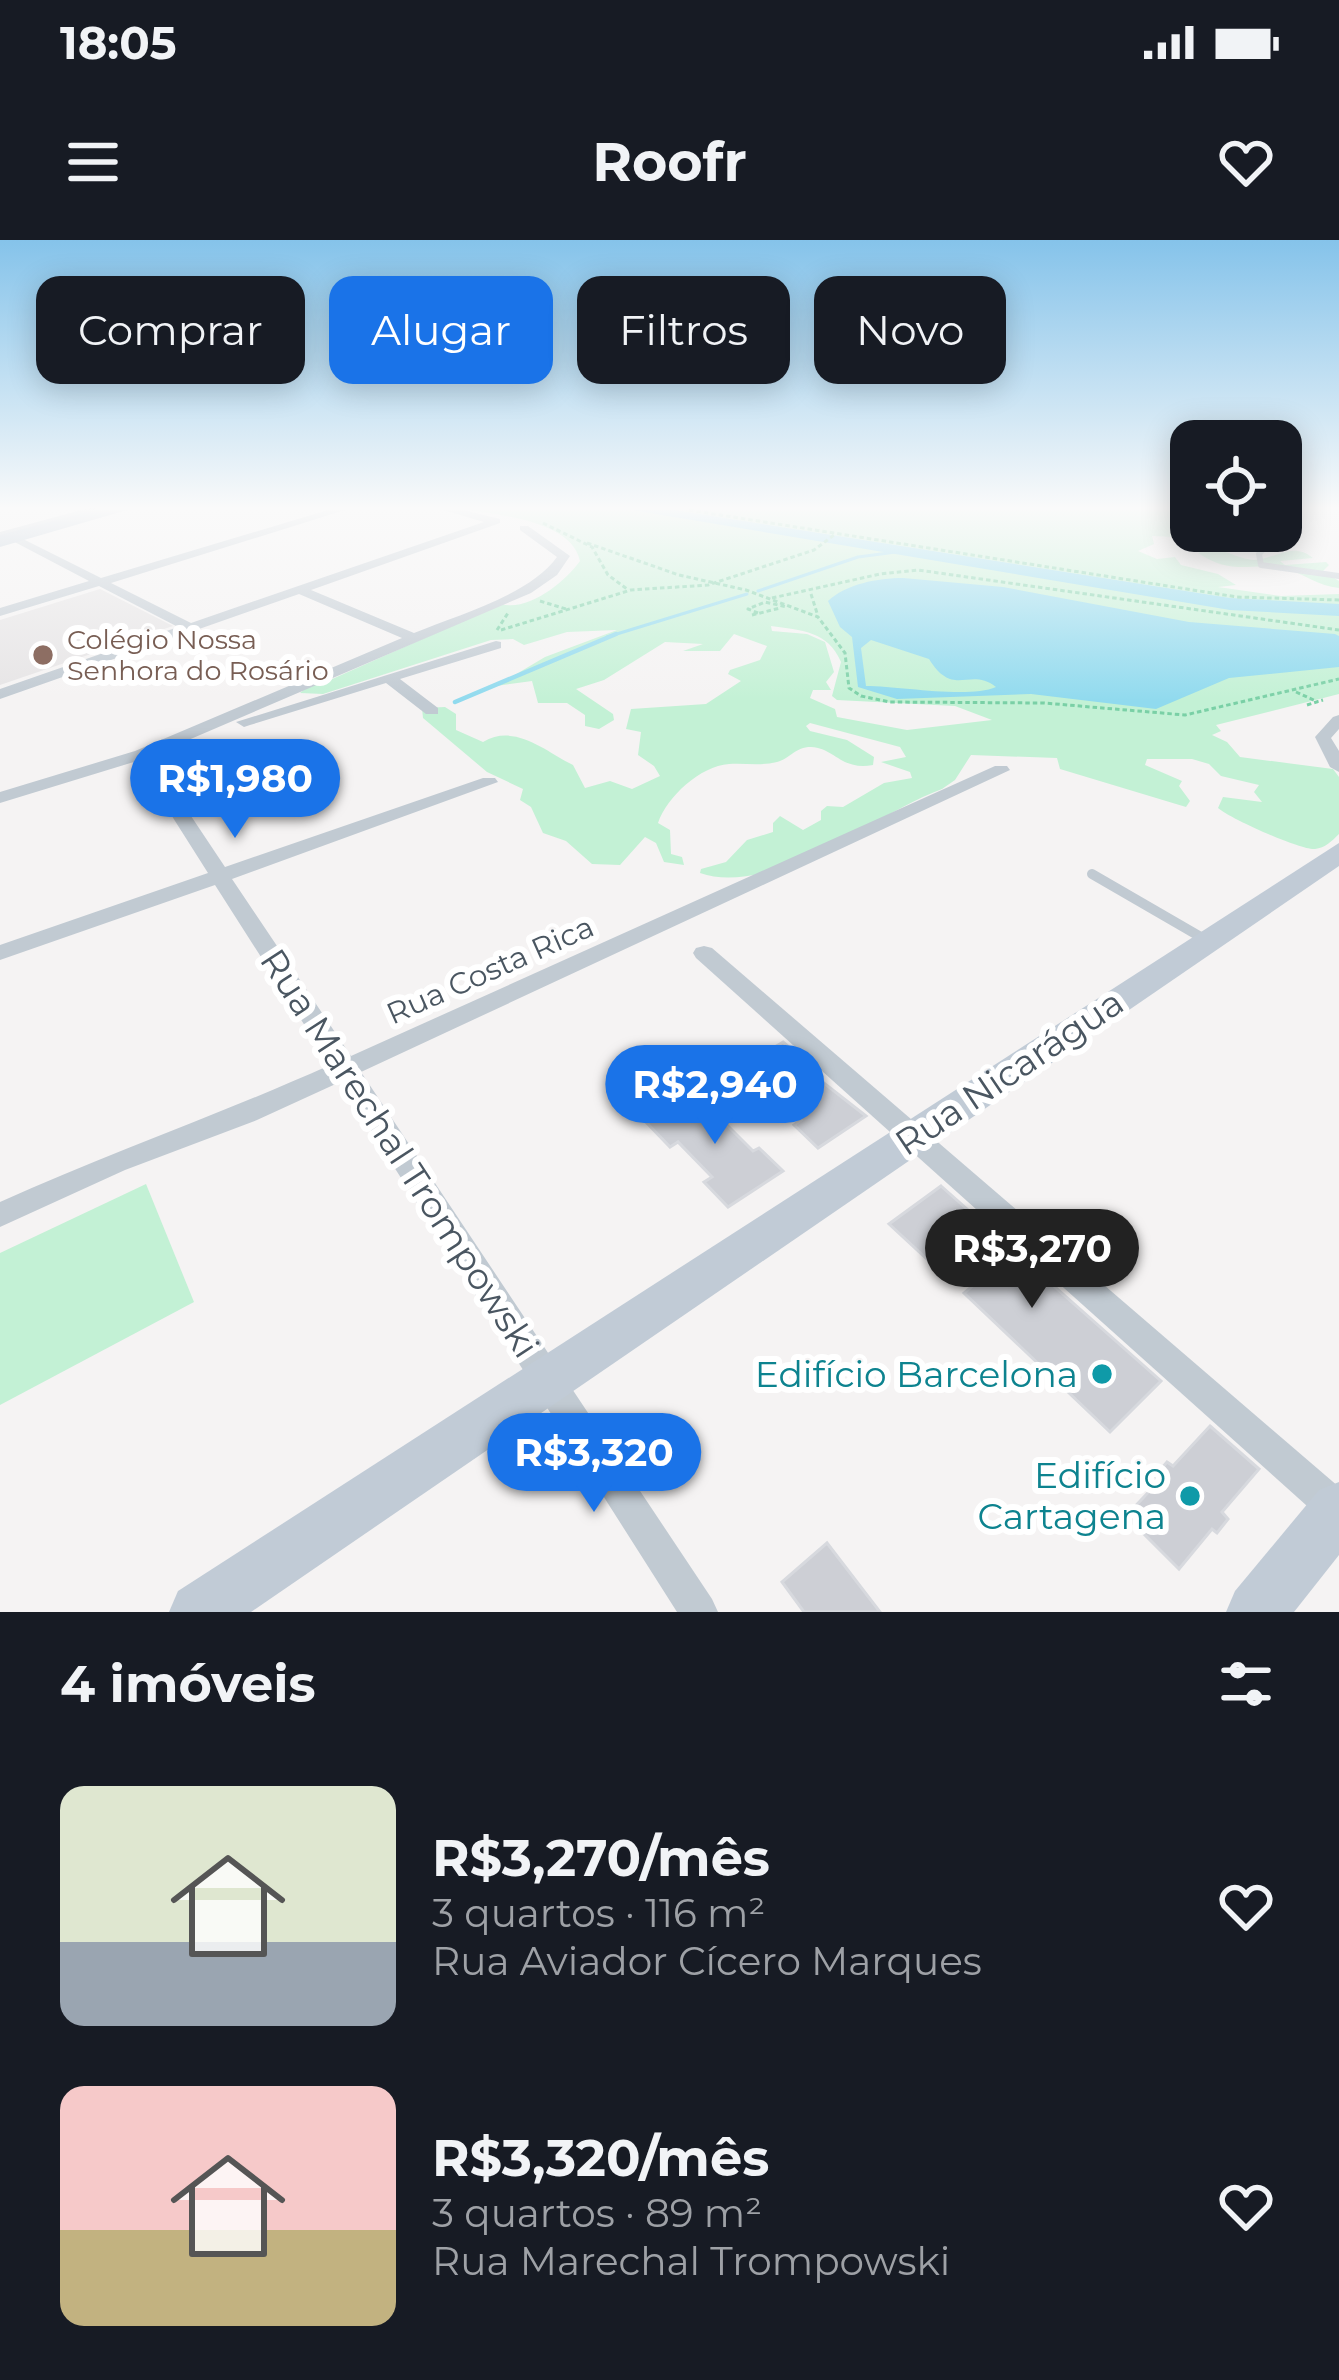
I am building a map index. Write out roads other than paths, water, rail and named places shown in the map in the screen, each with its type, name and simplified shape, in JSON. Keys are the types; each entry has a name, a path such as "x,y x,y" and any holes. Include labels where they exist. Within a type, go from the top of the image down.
{"main road":[{"name":"Rua Nicarágua","path":"199,1612 1339,852"},
{"path":"1256,1612 1339,1510"}],"street":[{"path":"83,574 190,628"},
{"path":"0,612 127,574"},
{"path":"0,694 346,574"},
{"path":"141,754 530,594 551,574"},
{"path":"301,590 415,638"},
{"path":"0,798 389,678 495,639"},
{"path":"389,678 432,712"},
{"path":"288,691 308,703"},
{"path":"1337,760 1323,737 1339,720"},
{"name":"Rua Marechal Trompowski","path":"141,754 699,1612"},
{"name":"Rua Costa Rica","path":"0,1215 93,1172 222,1124 1001,770"},
{"path":"0,953 489,782"},
{"path":"704,953 1339,1510"}],"lane":[{"path":"1092,874 1206,940"}],"water":[{"path":"903,578 1003,587 1189,622 1335,634 1339,636 1339,667 1229,678 1156,709 1031,694 897,699 858,687 852,637 840,627 828,601 853,586","holes":["871,640 929,659 946,677 978,679 996,687 952,692 866,686 861,648"]}],"waterway":[{"path":"758,591 808,574"},
{"path":"1042,574 1230,604 1339,610"},
{"path":"614,635 747,594"},
{"path":"455,702 614,635"},
{"path":"607,637 614,635"}],"place":[{"name":"Colégio Nossa Senhora do Rosário","path":"43,655"},
{"name":"Edifício Barcelona","path":"1102,1374"},
{"name":"Edifício Cartagena","path":"1190,1496"}]}
